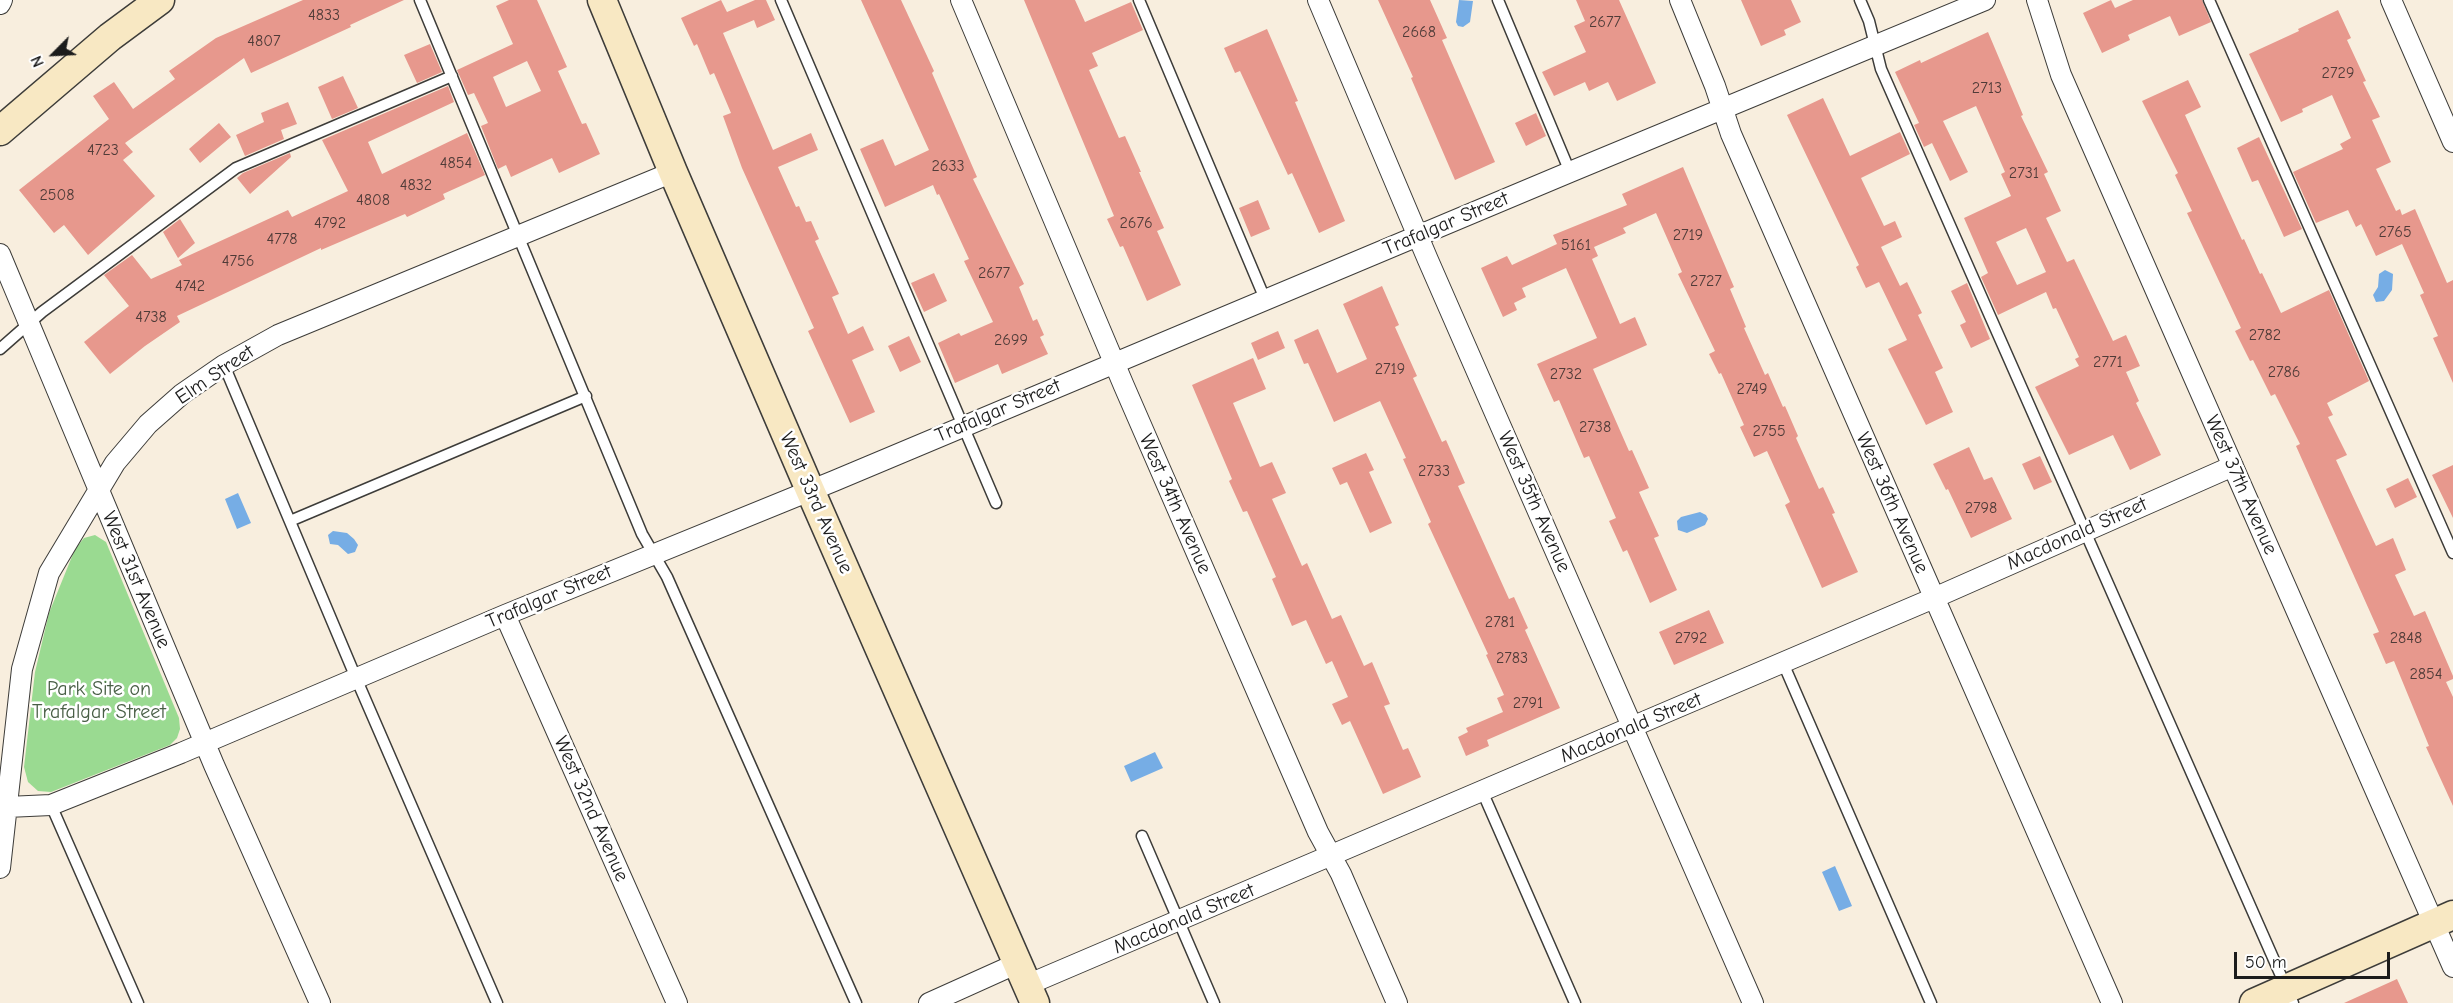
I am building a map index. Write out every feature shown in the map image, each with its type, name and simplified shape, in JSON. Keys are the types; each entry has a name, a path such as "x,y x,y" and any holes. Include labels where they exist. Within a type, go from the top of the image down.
{"street":[{"path":"0,130 110,37 160,0"},
{"name":"West 33rd Avenue","path":"602,0 673,172 810,490 1027,984"},
{"name":"West 34th Avenue","path":"961,0 1113,363 1320,835 1397,1003"},
{"name":"West 35th Avenue","path":"1318,0 1418,237 1753,1003"},
{"name":"West 36th Avenue","path":"1680,0 1715,86 1731,134 2112,1003"},
{"name":"Trafalgar Street","path":"7,807 51,805 206,742 505,615 1985,0"},
{"name":"West 37th Avenue","path":"2037,0 2061,75 2233,466 2444,919 2453,967"},
{"path":"2391,0 2453,142"},
{"name":"Elm Street","path":"0,868 7,807 5,773 22,669 49,573 115,464 148,424 182,393 224,365 278,335 673,172"},
{"name":"West 31st Avenue","path":"0,254 98,490 320,1003"},
{"name":"Macdonald Street","path":"929,1003 1027,984 1783,663 2233,466"},
{"name":"West 32nd Avenue","path":"505,615 677,1003"},
{"path":"2254,1003 2290,996 2444,919"}],"lane":[{"path":"420,0 642,534 667,577 856,1003"},
{"path":"782,0 996,503"},
{"path":"1138,0 1265,299"},
{"path":"1498,0 1570,171"},
{"path":"1860,0 1881,69 2290,996"},
{"path":"2209,0 2453,553"},
{"path":"0,349 28,323 236,168 452,76"},
{"path":"224,365 356,678 498,1003"},
{"path":"290,521 586,396"},
{"path":"1783,663 1931,1003"},
{"path":"1482,791 1575,1003"},
{"path":"51,805 138,1003"},
{"path":"1142,836 1214,1003"}],"green space":[{"name":"Park Site on Trafalgar Street","path":"95,535 106,542 179,718 180,729 177,738 170,745 51,792 38,791 28,782 24,767 35,672 49,613 75,549 84,538"}],"water":[{"path":"1459,0 1473,1 1470,22 1463,27 1458,26 1456,22"},
{"path":"2385,270 2393,274 2392,290 2384,301 2376,302 2373,295 2378,287 2379,274"},
{"path":"238,493 251,523 237,529 225,499"},
{"path":"1700,512 1708,519 1705,525 1687,533 1678,530 1677,521 1681,517"},
{"path":"333,531 347,533 354,539 358,545 355,552 348,554 338,545 330,544 328,535"},
{"path":"1155,752 1163,768 1131,782 1124,766"},
{"path":"1835,866 1852,906 1839,911 1822,872"}],"building":[{"path":"303,0 404,0 251,73 244,58 125,143 133,152 123,160 155,196 88,255 64,225 54,233 19,190 109,119 93,96 114,82 133,109 175,79 169,71 216,38"},
{"path":"509,0 537,0 567,67 558,71 582,124 586,123 600,154 559,173 552,158 511,177 506,165 498,169 481,126 488,123 474,93 468,95 457,70 513,44 496,6","holes":["527,61 541,91 506,107 493,77"]},
{"path":"721,0 727,12 755,0 766,0 775,20 757,28 754,20 723,33 773,150 811,133 818,150 778,167 796,207 799,206 806,222 811,221 819,239 815,241 839,294 832,297 848,334 863,326 874,350 852,360 875,412 850,423 808,331 814,328 742,168 723,116 731,113 714,73 710,75 697,44 694,46 681,18"},
{"path":"861,0 901,0 934,71 932,73 977,177 973,179 1024,284 1019,287 1033,321 1037,319 1044,335 1040,337 1048,354 1002,374 998,364 955,383 938,343 959,333 961,336 993,322 964,261 969,259 933,185 885,207 860,149 883,139 895,166 929,150"},
{"path":"1024,0 1075,0 1085,22 1131,2 1143,30 1092,53 1098,66 1089,70 1119,138 1125,136 1141,172 1139,172 1164,228 1157,231 1181,285 1147,301 1123,246 1120,247 1107,219 1114,216"},
{"path":"1378,0 1430,0 1447,38 1442,40 1495,162 1455,180 1411,78 1413,77"},
{"path":"1576,0 1619,0 1656,83 1617,101 1608,82 1589,91 1585,82 1554,96 1542,72 1586,52 1574,26 1585,21"},
{"path":"1741,0 1791,0 1801,22 1784,30 1786,35 1761,46"},
{"path":"2111,0 2115,8 2133,0 2202,0 2211,22 2179,36 2170,16 2128,35 2130,40 2102,53 2083,13"},
{"path":"2338,10 2351,38 2347,40 2366,81 2363,82 2380,117 2372,120 2391,162 2376,169 2396,211 2400,209 2402,215 2415,209 2447,283 2453,280 2453,383 2433,338 2438,336 2420,295 2424,293 2402,244 2376,256 2361,224 2356,227 2348,210 2316,223 2293,172 2343,149 2340,144 2351,138 2332,95 2281,122 2249,54"},
{"path":"1267,29 1345,221 1319,233 1292,173 1288,175 1240,71 1235,73 1224,48"},
{"path":"1988,32 2023,115 2021,116 2048,172 2044,174 2061,211 2046,218 2067,262 2074,259 2113,341 2126,335 2140,366 2126,372 2139,401 2136,403 2161,455 2130,470 2113,435 2069,455 2035,387 2079,366 2075,359 2079,357 2046,292 1998,315 1981,277 1988,273 1964,218 2011,196 2001,174 2005,172 1976,106 1943,121 1968,172 1950,181 1932,143 1924,147 1914,125 1919,123 1895,72 1920,60 1921,63","holes":["2026,228 2046,272 2017,285 1996,242"]},
{"path":"430,44 442,72 417,83 404,55"},
{"path":"343,76 358,108 332,119 318,87"},
{"path":"2188,80 2201,107 2185,115 2242,240 2244,239 2281,313 2329,290 2369,381 2327,403 2333,415 2328,417 2347,455 2336,460 2376,546 2393,538 2406,570 2395,575 2414,616 2425,611 2453,676 2453,679 2446,682 2453,697 2453,806 2426,747 2429,746 2394,661 2386,664 2373,634 2379,632 2296,446 2300,444 2275,394 2271,396 2235,331 2241,328 2187,213 2192,211 2175,175 2178,173 2142,101"},
{"path":"448,86 454,102 368,142 382,174 467,133 485,175 443,194 445,199 407,217 405,214 321,250 321,248 177,316 180,322 110,374 84,342 129,306 104,275 132,255 151,279 182,265 179,260 288,210 292,217 348,191 322,140"},
{"path":"1823,98 1850,156 1900,132 1910,154 1861,178 1884,226 1895,221 1902,237 1881,247 1900,286 1907,282 1922,313 1918,315 1943,368 1935,372 1953,412 1926,425 1888,349 1907,340 1879,282 1866,288 1856,267 1859,265 1787,115"},
{"path":"288,102 297,124 281,130 284,139 245,156 236,135 264,122 261,113"},
{"path":"1536,113 1546,136 1526,146 1515,123"},
{"path":"219,123 231,137 200,163 189,149"},
{"path":"2259,137 2302,229 2284,237 2258,180 2252,182 2237,148"},
{"path":"290,153 291,157 250,194 237,178 243,173"},
{"path":"1683,167 1734,287 1730,289 1746,327 1744,328 1765,375 1768,373 1783,407 1785,406 1798,436 1796,438 1819,489 1823,487 1835,513 1832,514 1858,572 1822,588 1785,505 1790,502 1767,451 1754,457 1740,427 1744,425 1721,373 1719,374 1709,354 1715,351 1678,274 1682,272 1656,213 1623,228 1626,233 1594,247 1598,256 1592,259 1620,324 1635,317 1647,345 1593,369 1629,451 1632,450 1649,488 1639,492 1659,536 1654,538 1677,590 1650,603 1627,550 1623,552 1609,521 1616,518 1589,456 1584,458 1559,400 1554,402 1537,364 1597,338 1566,268 1522,288 1526,297 1514,303 1517,310 1503,317 1481,268 1507,256 1512,265 1557,244 1553,235 1627,205 1622,194"},
{"path":"1258,200 1270,229 1251,237 1239,208"},
{"path":"180,219 195,243 178,258 163,232"},
{"path":"934,273 947,301 924,312 911,283"},
{"path":"1967,283 1990,339 1971,348 1960,325 1966,322 1951,291"},
{"path":"1382,286 1399,325 1395,327 1417,376 1413,378 1442,442 1446,440 1465,483 1458,486 1509,599 1514,597 1528,628 1525,630 1560,708 1487,740 1489,746 1466,756 1458,737 1468,732 1466,728 1503,712 1497,698 1504,695 1486,655 1488,654 1428,524 1431,522 1403,459 1406,458 1380,401 1334,422 1308,363 1304,364 1294,340 1318,329 1337,373 1367,359 1343,304"},
{"path":"1278,331 1285,348 1258,360 1251,343"},
{"path":"909,336 921,362 900,372 888,346"},
{"path":"1253,358 1266,389 1233,403 1260,467 1272,462 1286,493 1272,499 1302,566 1307,563 1332,619 1341,615 1364,666 1372,662 1390,704 1384,706 1403,750 1408,748 1421,777 1383,794 1350,721 1342,725 1332,704 1348,697 1332,661 1326,664 1306,620 1292,626 1272,579 1276,577 1247,511 1243,512 1229,481 1232,479 1192,385"},
{"path":"1969,447 1984,480 1992,477 2012,519 1971,538 1948,489 1946,490 1933,464"},
{"path":"1366,453 1374,470 1369,472 1392,523 1370,533 1347,482 1340,485 1332,468"},
{"path":"2040,456 2052,482 2034,490 2022,464"},
{"path":"2453,465 2453,518 2432,475"},
{"path":"2408,478 2417,497 2395,508 2386,489"},
{"path":"1709,610 1724,643 1674,665 1659,632"},
{"path":"2397,979 2408,1003 2344,1003"}]}
